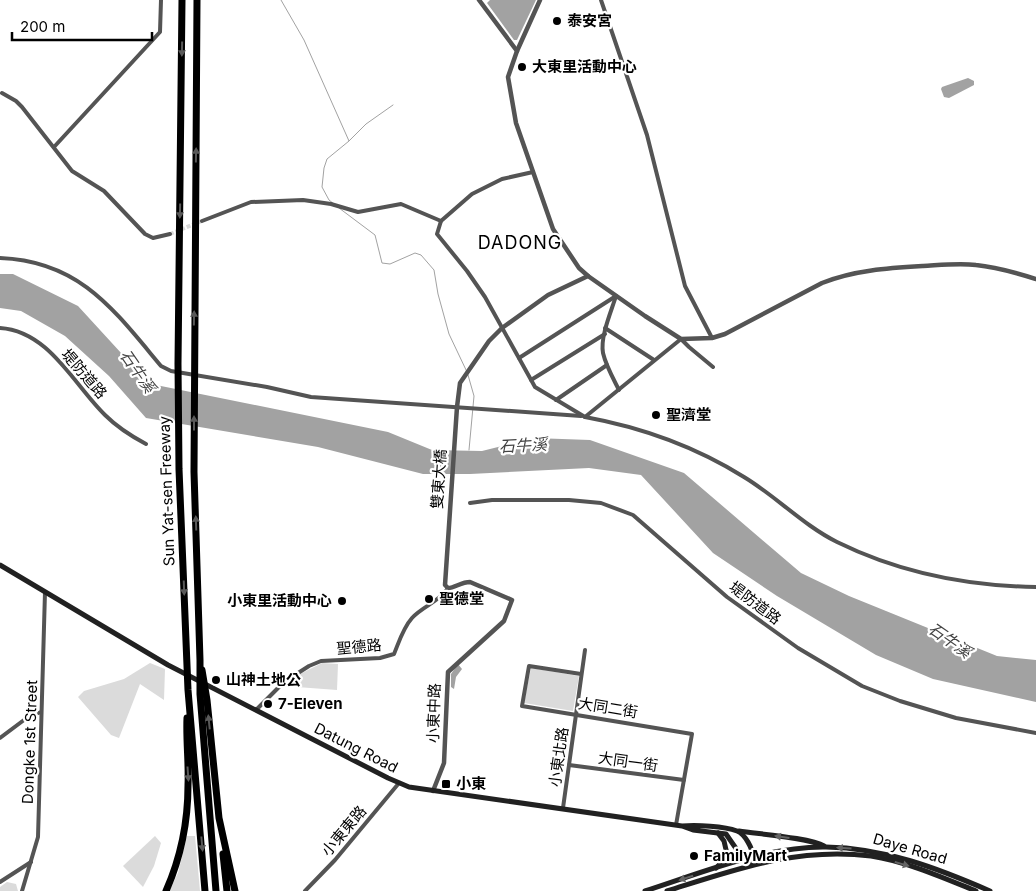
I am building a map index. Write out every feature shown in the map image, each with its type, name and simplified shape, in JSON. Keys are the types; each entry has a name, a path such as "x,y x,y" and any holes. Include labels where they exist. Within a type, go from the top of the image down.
{"highway":[{"name":"Sun Yat-sen Freeway","path":"182,0 178,364 179,469 188,690 206,891"},
{"name":"Sun Yat-sen Freeway","path":"198,0 194,472 200,694 216,891"},
{"path":"200,660 205,678 227,891"},
{"path":"166,891 184,837 187,815 186,742 188,690"},
{"path":"219,818 235,891"}],"main road":[{"name":"Datung Road","path":"0,565 168,665 409,787 679,825 700,825 805,840 824,847"},
{"name":"Datung Road","path":"679,825 693,830 718,833"},
{"path":"718,833 726,834 731,839 744,860 750,865 753,858 748,842 738,831"},
{"path":"715,869 727,854 724,841 718,833"},
{"name":"Daye Road","path":"645,891 744,860 783,851 824,847 862,849 896,856 954,875 990,891"},
{"name":"Daye Road","path":"667,891 750,865 779,858 814,854 872,856 910,866 976,891"}],"street":[{"path":"54,147 160,32 161,0"},
{"path":"479,0 517,51"},
{"path":"540,0 517,51 508,77 516,123 557,236 579,268 588,276 681,339 689,348 713,367"},
{"path":"601,0 647,135 685,286 712,338"},
{"path":"2,93 22,106 72,171 104,191 149,237 154,238 170,234"},
{"path":"533,172 502,179 472,194 441,221 438,234 485,297 539,391 583,417"},
{"path":"202,221 251,202 287,200 319,201 358,212 401,204 441,221"},
{"path":"0,258 41,263 75,278 112,308 162,366 171,372 311,396 583,417 618,423 700,453 745,477 810,527 837,542 869,555 921,572 963,581 1036,587"},
{"path":"583,417 681,339 712,338 735,329 812,287 836,277 898,267 964,264 991,267 1036,279"},
{"name":"雙東大橋","path":"448,588 444,581 456,407 460,383 489,341 502,328 548,295 588,276"},
{"path":"616,296 606,328 603,351 607,365 619,390"},
{"path":"519,358 616,296"},
{"name":"堤防道路","path":"0,328 23,333 41,343 105,416 128,435 146,444"},
{"path":"606,328 654,360"},
{"path":"531,380 605,334"},
{"path":"556,400 607,365"},
{"name":"堤防道路","path":"470,503 492,500 568,500 601,503 633,515 727,597 798,648 862,686 900,701 956,718 1036,733"},
{"name":"小東中路","path":"433,791 444,763 448,672 504,621 512,600 470,582 463,582 448,588"},
{"name":"聖德路","path":"256,710 284,682 309,666 321,661 380,658 394,654 412,618 429,604 440,599 448,588"},
{"name":"Dongke 1st Street","path":"22,891 38,837 45,592"},
{"name":"小東北路","path":"563,808 585,650"},
{"name":"大同二街","path":"581,674 529,666 522,706 692,734 679,825"},
{"path":"0,738 28,717 41,712"},
{"name":"大同一街","path":"569,765 684,780"},
{"name":"小東東路","path":"305,891 335,860 398,783"},
{"path":"0,882 31,862"}],"shaded area":[{"path":"150,663 165,669 164,700 140,684 119,738 111,735 78,697 84,691 124,679"},
{"path":"322,663 338,664 337,690 297,687 296,676"},
{"path":"531,668 579,676 573,711 524,703"},
{"path":"155,836 161,843 154,866 143,887 123,866"},
{"path":"187,836 195,836 200,891 169,891 178,873"},
{"path":"7,882 16,884 18,891 0,891 0,887"}],"water":[{"path":"490,0 536,0 517,40 514,40 487,3"},
{"path":"968,78 974,81 974,85 949,98 944,97 942,87"},
{"name":"石牛溪","path":"0,274 13,274 78,306 122,354 156,385 388,432 432,450 482,451 534,438 590,440 684,473 801,573 849,596 997,656 1036,660 1036,702 933,679 876,655 777,596 713,553 641,475 589,468 470,474 423,474 318,447 146,418 109,376 65,336 21,311 0,308"},
{"path":"458,664 462,669 456,677 454,689 451,687 451,674"}],"waterway":[{"path":"281,0 304,40 349,141 327,159 324,168 322,187 329,200 334,204"},
{"path":"349,141 366,124 393,105"},
{"path":"339,208 375,235 382,263 390,264 415,253 421,255 434,270 438,294 449,334 467,372"},
{"path":"468,375 474,396 469,450"}],"tunnel":[{"path":"170,234 202,221"}],"place":[{"name":"泰安宮","path":"557,21"},
{"name":"大東里活動中心","path":"522,67"},
{"name":"聖濟堂","path":"656,415"},
{"name":"聖德堂","path":"429,599"},
{"name":"小東里活動中心","path":"342,601"},
{"name":"山神土地公","path":"216,680"},
{"name":"7-Eleven","path":"268,704"},
{"name":"小東","path":"446,784"},
{"name":"FamilyMart","path":"694,856"}],"district":[{"name":"DADONG","path":"520,243"}]}
